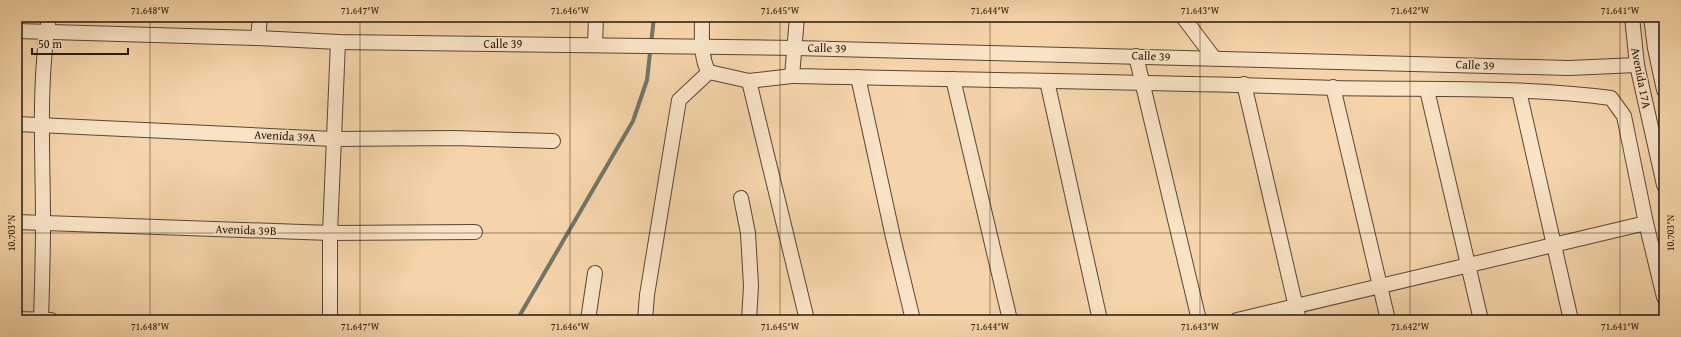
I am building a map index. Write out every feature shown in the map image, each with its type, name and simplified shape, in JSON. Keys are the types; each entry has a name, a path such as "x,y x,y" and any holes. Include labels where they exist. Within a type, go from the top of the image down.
{"street":[{"path":"17,319 44,320 42,125 49,17"},
{"path":"258,38 260,17"},
{"path":"596,17 596,45"},
{"path":"702,17 702,46 705,67 709,72 749,81 792,76 1244,84 1333,88 1519,91 1583,94 1611,98 1624,116 1646,223 1664,297"},
{"path":"792,76 797,17"},
{"path":"1184,17 1214,58"},
{"name":"Avenida 17A","path":"1632,17 1637,65 1664,185"},
{"path":"1651,17 1655,48 1662,67 1664,90"},
{"name":"Calle 39","path":"17,31 258,38 338,42 675,47 702,46 1569,68 1637,65"},
{"path":"330,320 330,233 338,42"},
{"path":"1136,56 1200,320"},
{"path":"645,320 647,294 679,100 709,72"},
{"path":"858,77 913,320"},
{"path":"953,79 1010,320"},
{"path":"749,81 807,320"},
{"path":"1047,81 1100,320"},
{"path":"1244,84 1298,314"},
{"path":"1333,88 1388,320"},
{"path":"1427,90 1467,266 1481,320"},
{"path":"1519,91 1571,320"},
{"name":"Avenida 39A","path":"17,124 333,139 454,138 553,141"},
{"path":"741,198 748,232 751,286 749,320"},
{"name":"Avenida 39B","path":"17,222 330,233 475,232"},
{"path":"1237,320 1298,314 1380,287 1646,223"},
{"path":"588,320 596,273"}],"waterway":[{"path":"517,320 633,121 647,80 654,17"}]}
